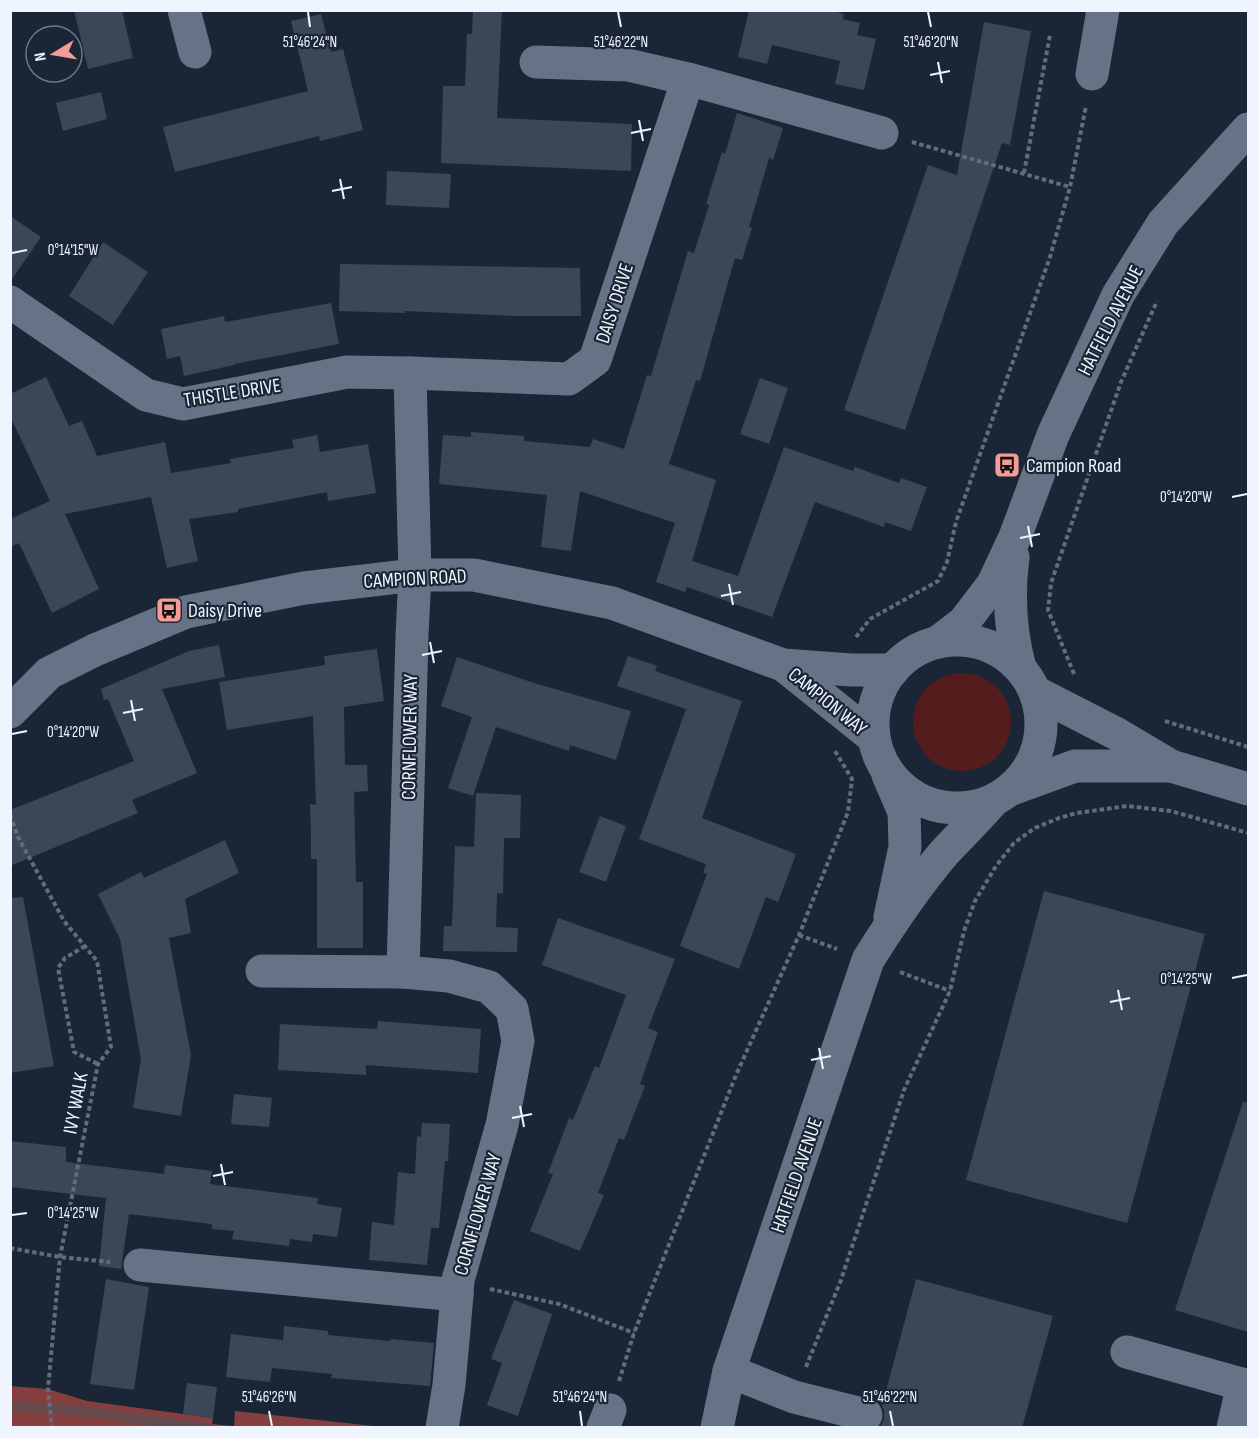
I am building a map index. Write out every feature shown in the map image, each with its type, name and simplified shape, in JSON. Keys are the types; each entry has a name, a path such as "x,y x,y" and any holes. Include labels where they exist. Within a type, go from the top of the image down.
{"street":[{"path":"184,10 195,52"},
{"path":"1092,74 1103,10"},
{"path":"536,62 628,64 882,133"},
{"name":"DAISY DRIVE","path":"410,373 569,378 595,360 688,79"},
{"name":"HATFIELD AVENUE","path":"938,642 964,622 993,584 1015,537 1053,435 1118,295 1163,223 1248,129"},
{"name":"THISTLE DRIVE","path":"10,302 146,395 183,404 347,372 410,373"},
{"path":"410,373 415,574"},
{"name":"HATFIELD AVENUE","path":"1015,537 1009,588 1012,640 1020,668"},
{"name":"CAMPION ROAD","path":"10,712 49,673 95,650 186,612 304,588 415,574 474,575 612,603 783,665"},
{"name":"CORNFLOWER WAY","path":"403,972 411,635 415,574"},
{"path":"1171,766 1075,766 968,808 934,806 907,792 879,752 874,712 882,687 893,670 919,649 938,642 976,642 1001,652 1020,668 1039,694 1117,734 1171,766 1248,789"},
{"name":"CAMPION WAY","path":"783,665 851,670 893,670"},
{"name":"CAMPION WAY","path":"783,665 879,752"},
{"name":"CAMPION ROAD","path":"10,678 49,673"},
{"path":"1002,795 1032,764 1040,743 1039,694"},
{"name":"HATFIELD AVENUE","path":"879,752 904,812 905,847 888,927"},
{"name":"HATFIELD AVENUE","path":"717,1428 729,1371 868,960 888,927 945,852 1002,795"},
{"name":"CORNFLOWER WAY","path":"140,1266 457,1288 502,1125 518,1041 512,1009 489,987 449,976 403,972 262,971"},
{"path":"442,1428 449,1385 457,1288"},
{"path":"1127,1352 1246,1385 1233,1428"},
{"path":"729,1371 794,1397 866,1415"}],"path":[{"path":"1024,173 1050,35"},
{"path":"882,133 1070,187"},
{"path":"1083,680 1074,674 1048,610 1052,583 1121,382 1158,298"},
{"path":"1160,719 1248,747"},
{"path":"794,1397 841,1280 904,1090 950,991 964,931 975,901 996,866 1014,843 1035,828 1059,818 1127,806 1171,811 1248,834"},
{"name":"IVY WALK","path":"10,815 18,837 64,921 97,961 111,1047 98,1064 60,1257 48,1389 52,1428"},
{"path":"85,946 65,958 58,968 74,1052 98,1064"},
{"path":"10,1248 60,1257 140,1266"},
{"path":"457,1288 559,1304 634,1333"}],"shaded area":[{"path":"962,673 972,674 989,681 1003,695 1010,712 1010,732 1003,749 989,763 972,770 962,771 952,770 935,763 921,749 914,732 913,722 914,712 921,695 935,681 952,674"},
{"path":"10,1386 48,1389 87,1401 213,1418 212,1424 234,1426 235,1411 383,1427 11,1427"}],"building":[{"path":"74,10 122,10 133,58 88,69 84,52 84,24 77,24"},
{"path":"473,10 502,10 497,118 632,124 631,171 441,163 443,86 465,86 467,34 472,34"},
{"path":"749,10 830,10 844,14 843,19 860,23 857,35 876,39 864,90 835,84 840,61 772,45 767,64 738,57"},
{"path":"321,14 331,52 343,49 363,130 320,141 319,136 175,172 163,127 308,91 291,21"},
{"path":"984,22 1031,31 1010,145 1002,143 905,430 844,410 928,165 957,175"},
{"path":"101,92 107,119 63,131 56,103"},
{"path":"737,113 783,128 773,160 769,158 742,260 735,258 700,381 696,380 669,464 716,480 692,561 738,576 784,447 853,471 855,467 899,483 901,478 927,487 911,531 885,522 884,527 815,502 772,617 687,587 685,592 656,582 675,523 580,491 571,551 541,547 547,495 439,484 443,435 471,437 471,432 524,436 524,441 590,447 593,439 624,449 647,375 651,376 688,251 694,253 709,205 706,204 722,152 725,154"},
{"path":"387,171 451,174 449,208 386,205"},
{"path":"10,216 41,237 10,282"},
{"path":"103,242 148,272 113,325 69,296"},
{"path":"340,264 580,268 581,316 339,311"},
{"path":"331,303 339,344 184,376 180,356 167,359 161,329 224,316 225,322"},
{"path":"46,377 69,426 82,421 97,456 165,442 171,473 231,463 230,459 294,448 292,440 317,435 320,452 368,444 376,493 328,501 327,492 238,509 238,512 189,519 198,561 167,568 151,497 65,514 99,589 52,613 19,543 10,547 10,519 50,501 10,416 10,394"},
{"path":"760,378 788,388 769,444 740,434"},
{"path":"219,645 225,677 162,689 197,773 132,800 138,813 10,866 10,810 134,761 108,699 104,700 101,689 189,651"},
{"path":"377,649 384,701 344,707 345,765 367,765 368,791 354,792 356,882 363,882 363,948 317,948 317,859 311,859 310,804 316,805 313,716 227,730 219,682 325,665 324,656"},
{"path":"628,656 657,666 655,671 742,701 702,818 796,854 778,902 766,897 739,969 680,946 707,874 703,873 706,864 639,839 686,709 617,686"},
{"path":"457,657 534,683 631,711 616,760 570,745 569,751 496,727 473,796 448,788 472,717 441,706"},
{"path":"476,793 521,795 520,838 504,838 503,894 497,893 496,927 518,928 517,952 443,951 444,926 452,926 455,846 474,847"},
{"path":"600,816 626,826 606,882 579,872"},
{"path":"225,840 239,873 185,899 191,933 169,938 191,1055 181,1116 133,1108 141,1059 120,939 98,894 141,872 144,878"},
{"path":"1044,891 1205,934 1127,1223 966,1180"},
{"path":"23,897 54,1066 10,1073 10,898"},
{"path":"558,918 675,959 648,1028 658,1032 640,1084 645,1086 624,1140 619,1138 598,1193 604,1195 580,1251 530,1231 553,1174 548,1173 569,1118 573,1120 595,1066 599,1068 626,995 542,965"},
{"path":"378,1021 481,1029 478,1073 366,1065 366,1075 278,1070 280,1024 377,1029"},
{"path":"234,1094 272,1098 269,1127 231,1124"},
{"path":"1243,1102 1248,1103 1248,1332 1175,1310"},
{"path":"422,1123 450,1124 448,1161 445,1161 439,1228 431,1228 427,1265 369,1260 372,1222 394,1225 398,1172 415,1174 417,1136 421,1137"},
{"path":"10,1141 66,1147 66,1162 164,1174 165,1165 212,1171 210,1184 318,1198 317,1204 342,1208 337,1237 313,1234 312,1242 290,1239 289,1246 232,1239 234,1231 212,1229 212,1224 129,1214 121,1269 99,1266 106,1198 10,1187"},
{"path":"106,1279 149,1287 134,1390 90,1384"},
{"path":"916,1279 1053,1316 1022,1428 880,1428 884,1419 882,1406"},
{"path":"514,1300 552,1314 518,1416 487,1405 502,1363 491,1359"},
{"path":"284,1326 328,1331 328,1335 434,1343 430,1386 331,1378 332,1374 272,1368 270,1382 226,1377 231,1334 283,1340"},
{"path":"187,1383 217,1387 213,1418 183,1414"}],"waterway":[{"path":"10,1406 74,1410 207,1428"}],"place":[{"name":"Campion Road","path":"1007,465"},
{"name":"Daisy Drive","path":"169,610"}]}
